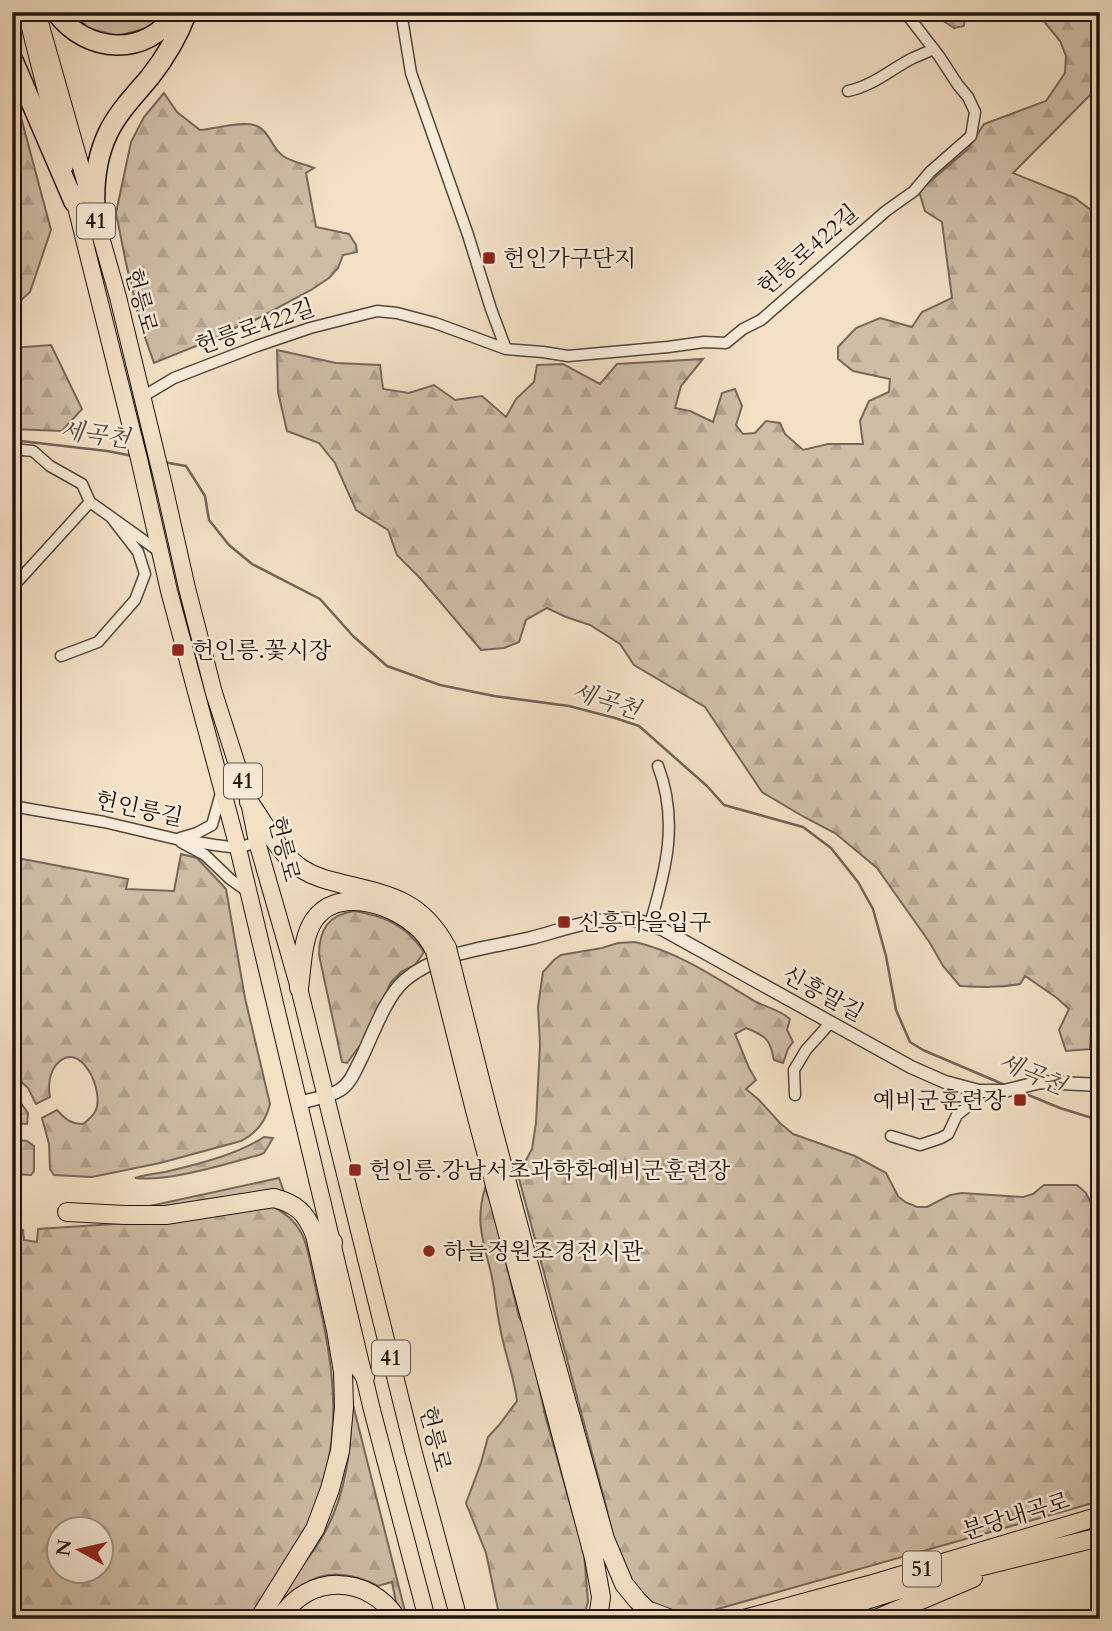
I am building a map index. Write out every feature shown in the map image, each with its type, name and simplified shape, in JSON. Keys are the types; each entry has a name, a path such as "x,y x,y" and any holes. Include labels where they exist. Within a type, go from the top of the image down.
{"highway":[{"path":"56,12 64,23 78,34 94,41 118,46 153,36 176,12"},
{"path":"96,223 97,174 108,134 161,62 178,34 187,12"},
{"path":"12,58 74,202"},
{"path":"249,802 284,851 302,869 325,880 380,893 411,906 428,919 441,936 441,949 470,1093 605,1539 624,1584 636,1600 647,1610 671,1619"},
{"path":"299,988 308,932 317,917 332,905 362,902 395,911 441,949"},
{"path":"66,1212 148,1216 185,1213 267,1198 287,1201 302,1212 311,1224 343,1372 344,1407 340,1451 315,1529 259,1619"},
{"path":"326,1284 333,1242"},
{"path":"536,1315 594,1558 601,1597 598,1619"},
{"path":"336,1330 365,1377"},
{"name":"분당내곡로","path":"744,1619 1100,1516"},
{"name":"분당내곡로","path":"806,1619 946,1575 1100,1537"},
{"path":"876,1619 952,1586 1073,1543"},
{"path":"280,1619 291,1603 301,1596 317,1588 344,1584 376,1597 397,1619"}],"main road":[{"name":"헌릉로","path":"26,12 141,463 169,591 238,848 365,1377 427,1619"},
{"name":"헌릉로","path":"37,12 118,297 214,693 249,802 257,842 299,988 414,1453 459,1619"}],"street":[{"path":"401,12 411,74 506,349"},
{"name":"헌릉로422길","path":"142,397 174,378 257,346 310,328 377,311 435,323 506,349 568,356 704,342 726,343 743,329 761,320 886,211 914,191 930,172 971,136 975,112 968,97 905,12"},
{"path":"848,90 867,85 912,58 934,49"},
{"path":"12,449 33,451 50,466 82,484 90,502 160,552"},
{"path":"19,580 90,502"},
{"path":"61,656 98,642 135,600 145,574 138,552 111,517"},
{"path":"650,924 663,880 670,815 664,781 658,766"},
{"path":"176,839 212,825 222,790"},
{"name":"헌인릉길","path":"12,806 104,822 176,839 238,848 257,842"},
{"path":"176,839 205,855 247,891"},
{"name":"신흥말길","path":"326,1096 341,1089 349,1080 383,1011 404,981 428,964 577,925 625,919 650,924 911,1067 944,1082 979,1091 1004,1091 1041,1082 1100,1085"},
{"path":"795,1095 794,1070 806,1050 831,1022"},
{"path":"891,1136 920,1145 932,1143 948,1134 957,1115 972,1103 979,1091"},
{"path":"299,1103 326,1096"}],"green space":[{"path":"73,12 163,12 151,27 118,36 88,28"},
{"path":"935,12 965,12 964,26 954,28"},
{"path":"1041,12 1100,12 1100,85 1013,173 1075,198 1100,217 1100,1032 1091,1032 1090,1049 1066,1051 1059,1030 1069,1009 1057,998 1025,976 1020,984 960,986 943,966 877,868 835,833 762,792 705,707 634,665 620,644 590,625 547,608 526,620 519,642 504,648 481,650 397,555 388,530 356,510 335,463 319,443 287,431 278,392 277,350 336,363 380,365 383,389 409,393 434,385 455,400 482,396 506,417 516,399 534,382 537,365 563,364 600,384 617,364 703,359 681,386 675,408 690,411 713,422 722,393 735,389 742,406 736,425 743,434 755,433 766,421 780,423 785,434 803,450 828,444 863,444 860,421 869,401 889,392 890,379 853,371 838,359 838,347 856,328 880,318 912,327 922,312 952,298 942,222 925,211 919,191 968,149 984,124 1046,101 1065,73 1066,56 1060,41 1043,20"},
{"path":"164,93 177,112 200,130 254,125 267,134 283,156 314,168 306,173 316,227 349,234 357,252 343,255 338,268 329,278 311,290 255,320 154,363 141,326 116,213 131,142 144,117"},
{"path":"12,101 15,101 22,121 51,230 30,292 19,302 12,286"},
{"path":"51,345 82,409 62,431 12,429 12,348"},
{"path":"181,854 197,858 226,889 245,998 270,1104 266,1116 256,1130 241,1141 160,1163 92,1177 54,1175 50,1169 49,1144 42,1118 57,1110 68,1120 83,1124 95,1112 97,1093 89,1070 74,1057 65,1058 56,1065 50,1080 50,1097 36,1104 28,1088 12,1073 12,857 128,879 126,889 174,891"},
{"path":"354,911 394,923 410,935 424,952 415,965 401,972 391,982 367,1036 347,1063 342,1062 319,955 321,938 327,925 338,916"},
{"path":"635,942 683,959 790,1019 787,1030 793,1042 783,1063 774,1060 769,1043 758,1033 746,1028 735,1034 756,1080 746,1089 793,1134 855,1156 886,1173 898,1196 905,1202 917,1207 927,1207 950,1195 962,1193 1023,1197 1033,1194 1044,1185 1077,1185 1086,1193 1100,1216 1100,1501 707,1612 667,1610 649,1602 638,1592 622,1566 617,1550 518,1175 532,1149 536,1123 540,1045 538,1007 543,972 561,955"},
{"path":"12,1091 28,1113 27,1124 14,1123"},
{"path":"264,1137 273,1138 264,1153 259,1155 180,1175 135,1178 218,1158"},
{"path":"12,1139 27,1141 34,1146 34,1171 31,1175 12,1174"},
{"path":"279,1178 285,1195 188,1209 136,1209"},
{"path":"485,1188 493,1208 519,1317 531,1348 545,1415 584,1553 588,1602 583,1619 500,1619 486,1553 466,1503 488,1437 517,1401 481,1231"},
{"path":"272,1206 284,1213 299,1229 310,1260 328,1347 332,1376 332,1435 320,1494 308,1524 249,1619 12,1619 12,1229 23,1230 24,1240 37,1242 38,1229 175,1220"},
{"path":"351,1397 407,1619 396,1602 392,1582 378,1586 360,1578 331,1575 321,1576 304,1585 274,1619 266,1619 321,1539 337,1506 349,1452"}],"waterway":[{"name":"세곡천","path":"12,440 133,456"},
{"name":"세곡천","path":"163,462 186,466 205,496 209,520 229,545 252,564 320,599 353,636 387,666 440,685 494,696 569,706 639,726 707,786 724,805 803,827 831,848 858,882 873,909 886,956 896,1010 910,1042 1005,1085"},
{"name":"세곡천","path":"1021,1092 1100,1122"}],"place":[{"name":"헌인가구단지","path":"489,258"},
{"name":"헌인릉.꽃시장","path":"178,650"},
{"name":"신흥마을입구","path":"564,922"},
{"name":"예비군훈련장","path":"1020,1100"},
{"name":"헌인릉.강남서초과학화예비군훈련장","path":"355,1170"},
{"name":"하늘정원조경전시관","path":"429,1251"}]}
